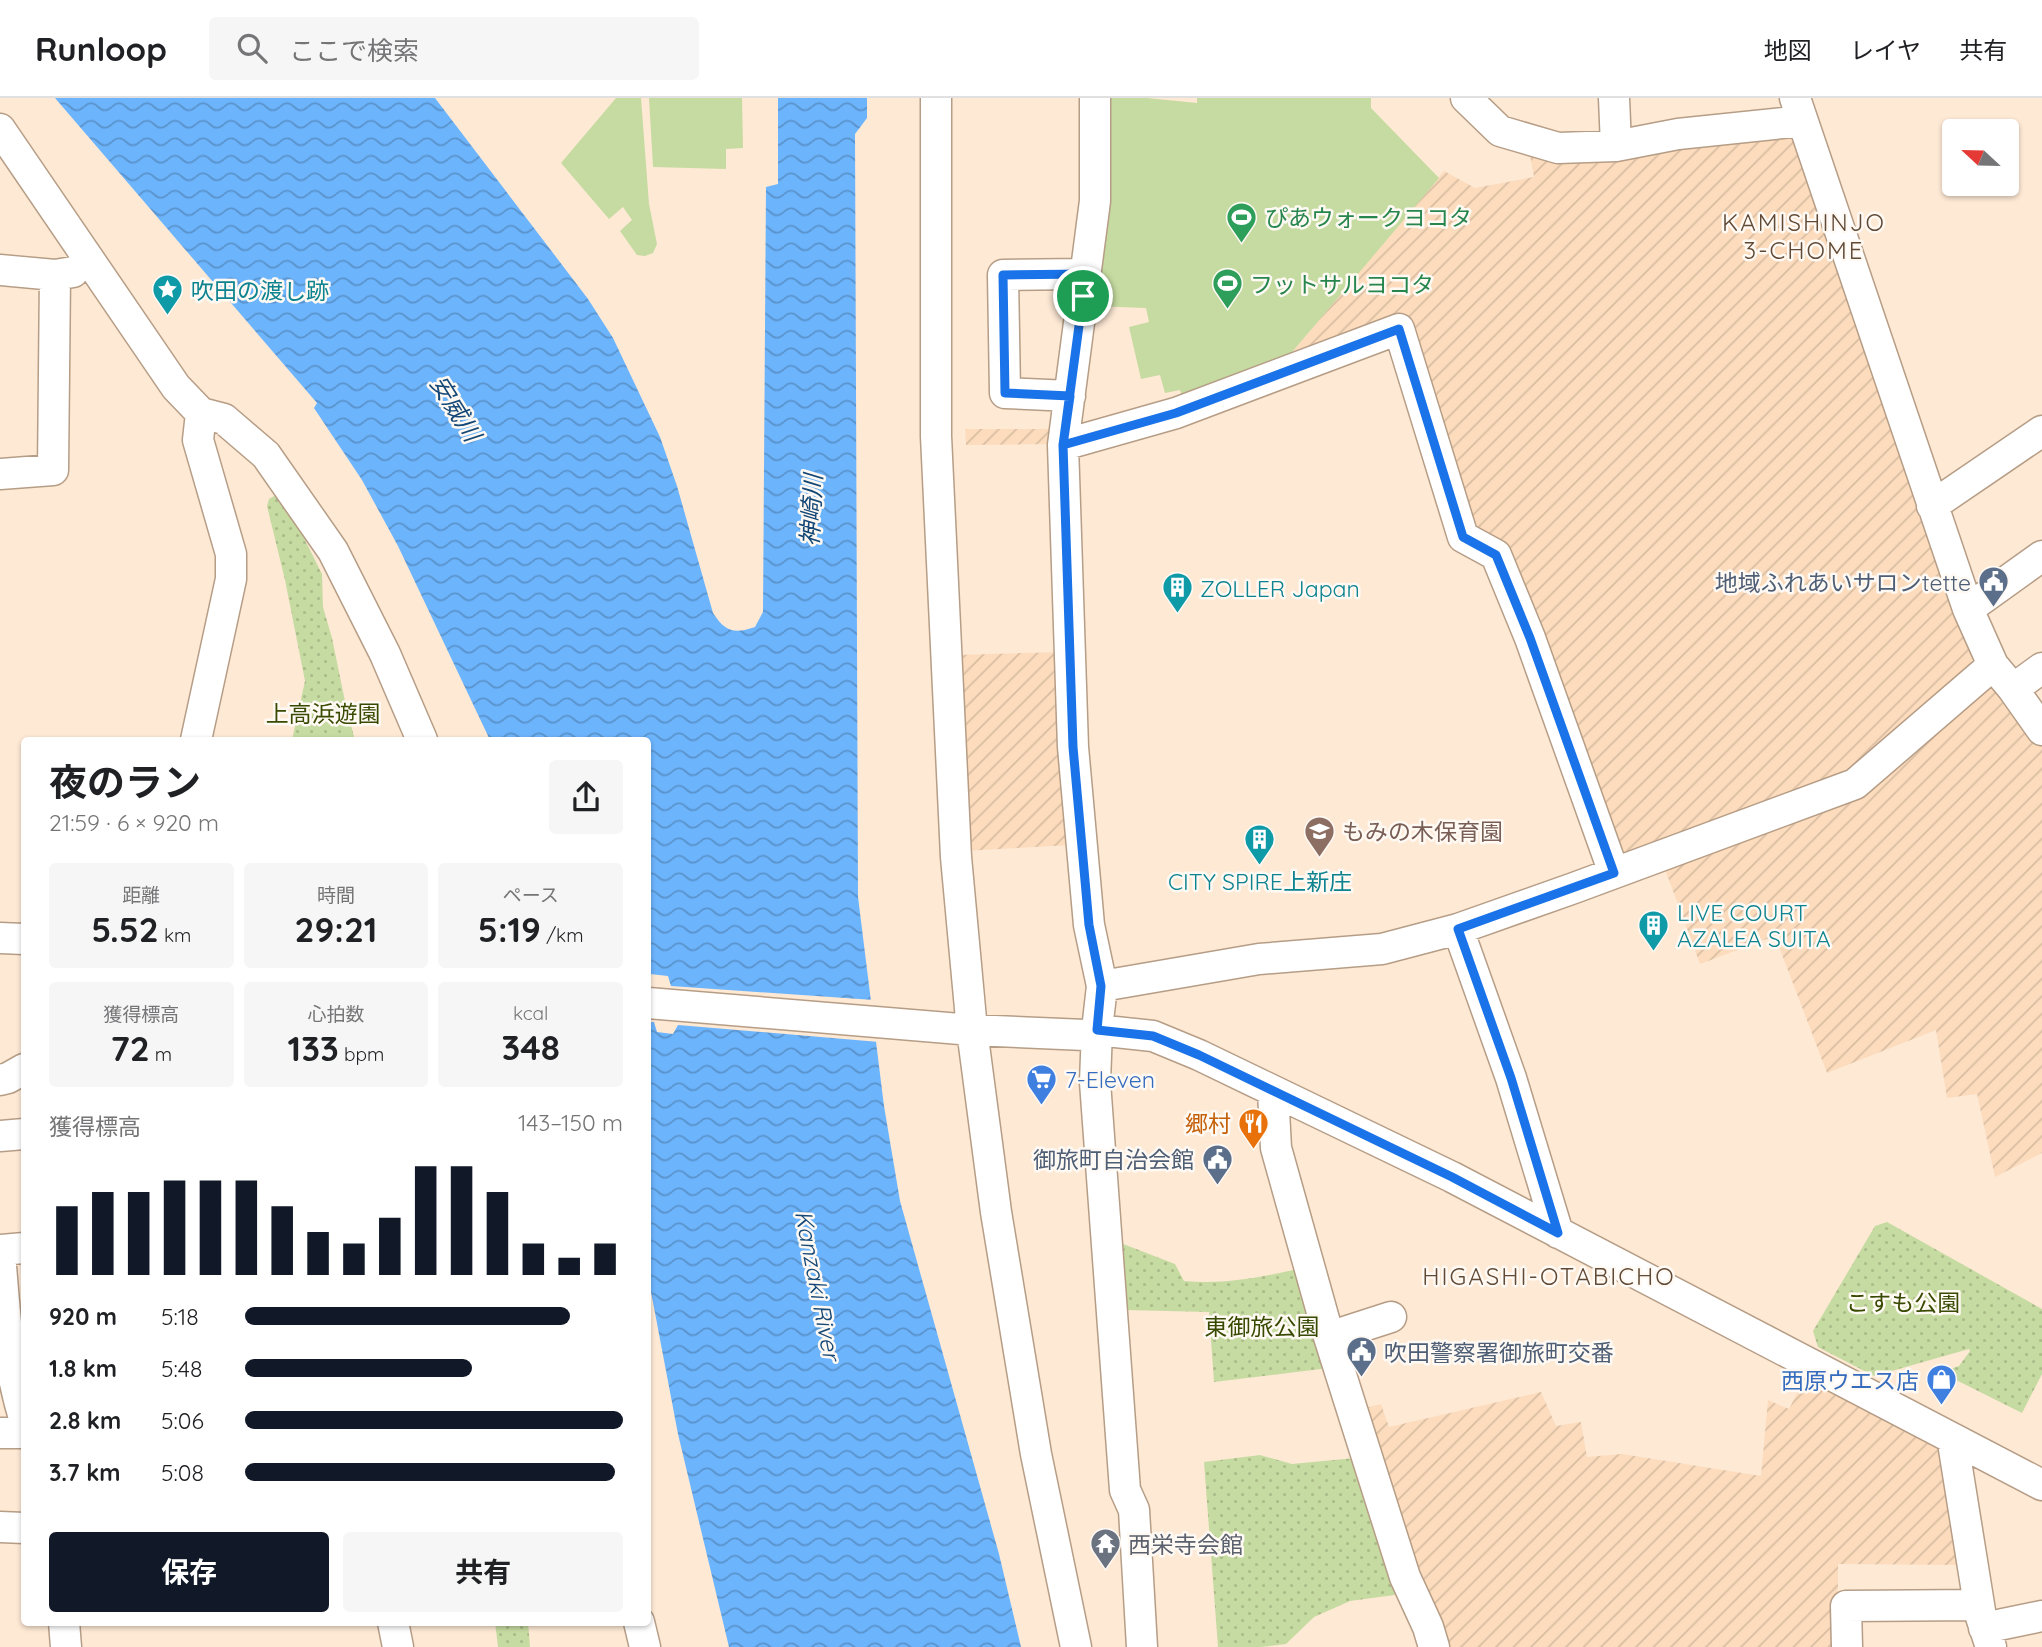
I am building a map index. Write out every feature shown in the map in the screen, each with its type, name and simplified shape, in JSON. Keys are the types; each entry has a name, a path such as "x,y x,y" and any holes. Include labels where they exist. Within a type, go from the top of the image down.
{"street":[{"path":"936,98 936,436 964,1030 1036,1454 1076,1647"},
{"path":"1095,98 1095,201 1063,445 1073,747 1089,925 1101,986 1096,1082 1125,1490 1134,1510 1142,1647"},
{"path":"1466,98 1500,131 1558,148 1616,146 1799,109 1968,609 1993,665 2042,730"},
{"path":"1614,98 1616,146"},
{"path":"0,129 176,387 201,413 224,419 266,455 333,551 385,654 421,737"},
{"path":"0,270 55,275 94,268"},
{"path":"1070,396 1005,393 1003,275 1086,274"},
{"path":"0,474 53,470 55,275"},
{"path":"1063,445 1176,413 1399,329 1463,537 1496,555 1530,638 1614,873"},
{"path":"197,737 231,579 231,554 198,440 201,413"},
{"path":"1933,506 2042,431"},
{"path":"1968,609 2042,556"},
{"path":"1101,986 1259,959 1382,949 1458,929 1614,873 1855,784 1993,665"},
{"path":"2013,689 2042,668"},
{"path":"1458,929 1511,1078 1558,1233"},
{"path":"0,938 21,939"},
{"path":"651,1003 964,1030 1086,1035 1097,1030 1153,1036 1199,1055 1452,1177 2042,1485"},
{"path":"0,1080 8,1079 21,1071"},
{"path":"1273,1092 1276,1148 1329,1337 1405,1577 1434,1647"},
{"path":"0,1136 21,1134"},
{"path":"21,1248 0,1252 8,1353 21,1408"},
{"path":"1329,1337 1391,1317"},
{"path":"0,1433 21,1433"},
{"path":"1957,1441 1954,1450 1985,1627"},
{"path":"0,1527 21,1528"},
{"path":"1847,1647 1846,1606 1985,1627 2042,1616"},
{"path":"64,1626 66,1647"},
{"path":"394,1626 398,1647"},
{"path":"640,1626 645,1647"}],"shaded area":[{"path":"1799,135 1975,651 1966,677 1857,772 1624,861 1506,552 1468,531 1407,324 1282,364 1444,171 1475,188 1534,177 1528,145"},
{"path":"965,429 1053,429 1053,444 966,445"},
{"path":"1060,652 1071,845 964,851 955,655"},
{"path":"1980,686 2009,695 2042,744 2042,1153 1995,1177 1977,1094 1947,1098 1936,1030 1827,1073 1775,936 1700,964 1663,864 1858,790"},
{"path":"1807,1374 1946,1447 1967,1565 1838,1564 1838,1647 1438,1647 1361,1409 1381,1404 1389,1427 1541,1392 1556,1426 1581,1422 1587,1457 1622,1454 1761,1476 1768,1400 1789,1409"}],"green space":[{"path":"616,98 641,98 649,204 657,244 653,253 645,256 637,255 620,231 632,220 623,207 609,219 561,163"},
{"path":"649,98 742,98 743,148 726,149 726,169 653,167"},
{"name":"ぴあウォークヨコタ","path":"1107,98 1147,98 1197,103 1197,98 1371,98 1371,108 1439,178 1282,364 1184,403 1180,390 1165,393 1160,375 1141,379 1129,327 1149,322 1146,308 1091,306"},
{"name":"上高浜遊園","path":"281,492 322,574 323,607 354,737 293,737 305,681 267,506 269,499"},
{"name":"こすも公園","path":"1887,1222 2042,1309 2042,1374 2022,1413 1946,1375 1947,1370 1959,1366 1969,1349 1874,1376 1818,1347 1813,1331 1875,1226"},
{"name":"東御旅公園","path":"1118,1242 1175,1264 1184,1281 1229,1281 1302,1268 1329,1368 1214,1382 1209,1312 1124,1310"},
{"path":"1260,1455 1292,1464 1355,1458 1402,1594 1350,1601 1314,1617 1286,1644 1218,1647 1204,1462"},
{"path":"495,1626 528,1626 530,1647 498,1647"}],"water":[{"path":"55,98 435,98 588,299 613,338 660,437 677,486 713,613 731,630 755,627 763,612 766,187 778,184 778,98 867,98 867,118 855,134 858,897 884,1106 900,1201 999,1554 1021,1647 729,1647 678,1434 651,1292 651,737 489,737 398,546 362,480 314,408 317,403"}],"pier":[{"path":"651,974 668,976 671,986 874,1000 879,1042 678,1025 673,1034 657,1032 654,1022 651,1022"}],"place":[{"name":"ぴあウォークヨコタ","path":"1242,244"},
{"name":"フットサルヨコタ","path":"1227,311"},
{"name":"吹田の渡し跡","path":"168,317"},
{"name":"地域ふれあいサロンtette","path":"1994,609"},
{"name":"ZOLLER Japan","path":"1177,615"},
{"name":"もみの木保育園","path":"1319,858"},
{"name":"CITY SPIRE上新庄","path":"1260,867"},
{"name":"LIVE COURT AZALEA SUITA","path":"1654,952"},
{"name":"7-Eleven","path":"1042,1106"},
{"name":"郷村","path":"1254,1150"},
{"name":"御旅町自治会館","path":"1217,1186"},
{"name":"吹田警察署御旅町交番","path":"1361,1379"},
{"name":"西原ウエス店","path":"1942,1407"},
{"name":"西栄寺会館","path":"1105,1571"}],"district":[{"name":"KAMISHINJO 3-CHOME","path":"1804,236"},
{"name":"HIGASHI-OTABICHO","path":"1549,1276"}],"route":[{"path":"1083,296 1070,396 1063,445 1073,747 1089,925 1101,986 1097,1030 1153,1036 1199,1055 1452,1177 1558,1233 1511,1078 1458,929 1614,873 1530,638 1496,555 1463,537 1399,329 1176,413 1063,445 1070,396 1005,393 1003,275 1086,274 1083,296"}],"water label":[{"name":"安威川","path":"456,408"},
{"name":"神崎川","path":"811,510"},
{"name":"Kanzaki River","path":"818,1285"}]}
